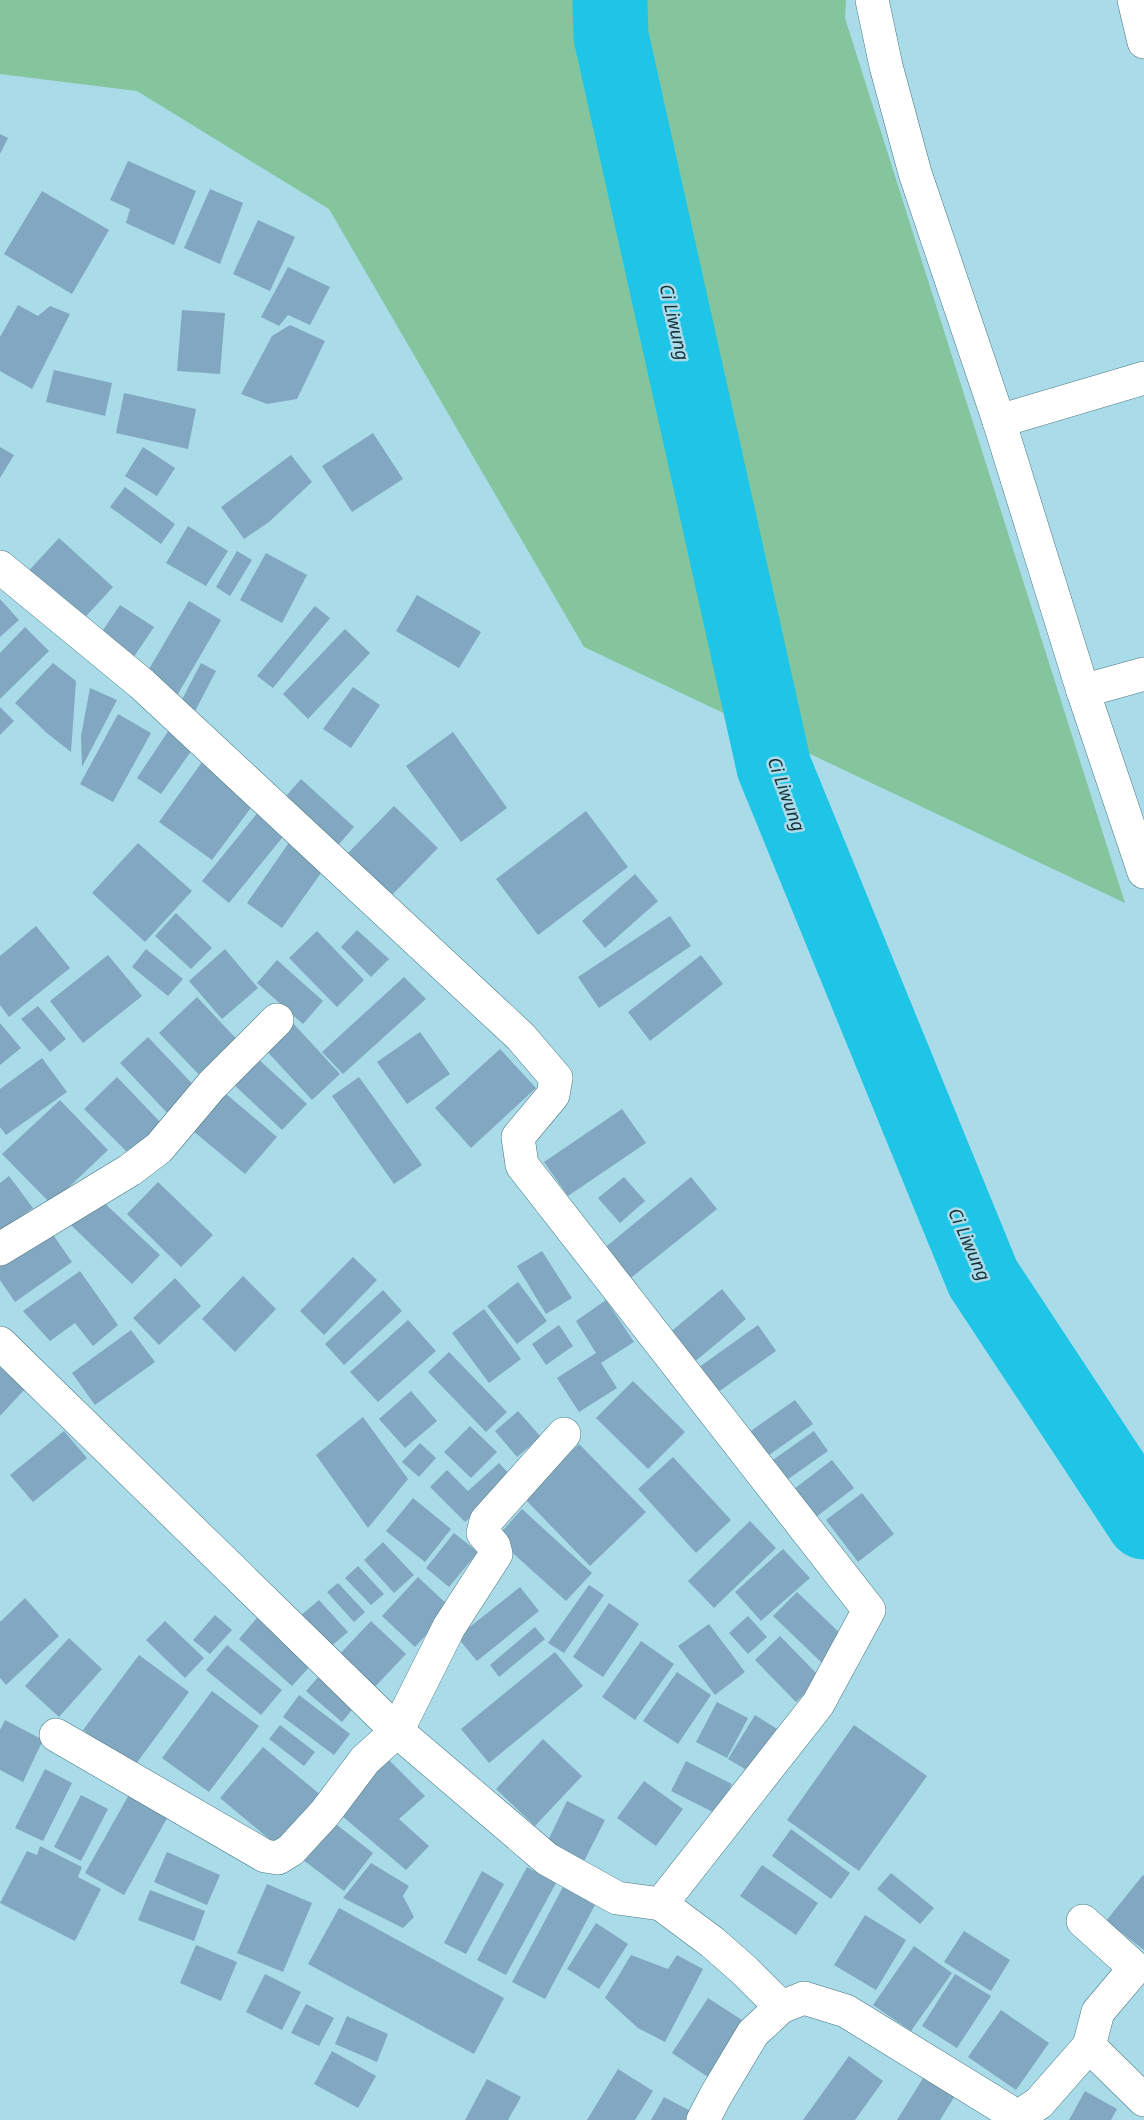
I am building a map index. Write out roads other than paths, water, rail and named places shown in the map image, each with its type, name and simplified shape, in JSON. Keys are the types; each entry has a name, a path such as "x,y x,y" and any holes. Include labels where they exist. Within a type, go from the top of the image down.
{"street":[{"path":"872,0 886,66 915,173 999,421 1083,691 1144,872"},
{"path":"1134,0 1144,42"},
{"path":"999,421 1144,378"},
{"path":"0,567 151,692 521,1036 556,1078 553,1095 518,1137 522,1165 869,1610 818,1704 661,1904"},
{"path":"1083,691 1144,674"},
{"path":"0,1249 130,1170 159,1148 212,1085 277,1020"},
{"path":"0,1343 397,1731 548,1859 617,1898 661,1904 712,1942 781,2007"},
{"path":"56,1735 265,1856 278,1858 291,1850 325,1813 364,1760 397,1731 449,1627 496,1554 494,1546 483,1533 486,1521 564,1434"},
{"path":"703,2120 753,2033 781,2007 804,1998 846,2011 1018,2117 1039,2103 1089,2046 1098,2012 1136,1968 1083,1920"},
{"path":"1089,2046 1144,2100"}],"waterway":[{"name":"Ci Liwung","path":"610,0 611,36 774,767 983,1278 1144,1522"}]}
